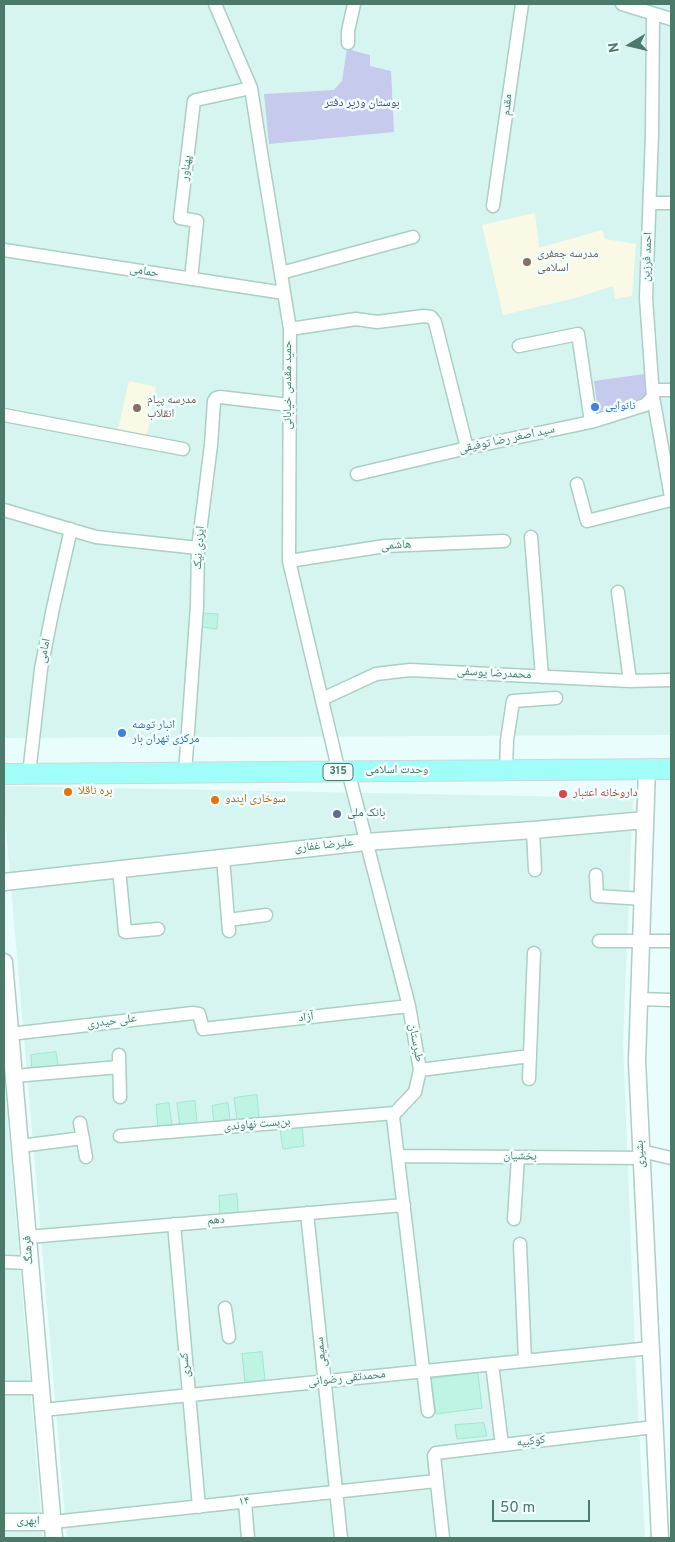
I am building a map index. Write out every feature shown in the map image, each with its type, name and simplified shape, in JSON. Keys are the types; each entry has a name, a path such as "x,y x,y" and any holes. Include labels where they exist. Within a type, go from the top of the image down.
{"main road":[{"name":"وحدت اسلامی","path":"4,774 671,769"}],"street":[{"name":"حمید مقدس خیابانی","path":"215,4 251,88 290,329 289,561 322,699 343,771"},
{"path":"348,43 348,31 354,4"},
{"name":"مقدم","path":"493,206 522,4"},
{"path":"622,4 671,19"},
{"name":"احمد فرزین","path":"652,14 651,203 646,298 654,394 671,499"},
{"name":"پهناور","path":"191,279 197,220 180,218 194,101 251,88"},
{"path":"651,203 671,203"},
{"path":"281,273 414,237"},
{"name":"حمامی","path":"4,250 284,294"},
{"path":"290,329 356,319 377,322 424,316 431,317 435,322 467,448"},
{"path":"519,346 578,334 591,422"},
{"path":"654,394 671,390"},
{"name":"سید اصغر رضا توفیقی","path":"357,474 467,448 591,422 644,405 654,394"},
{"name":"ایزدی نیک","path":"185,773 197,606 198,548 211,445 214,401 220,397 289,406"},
{"path":"4,415 183,449"},
{"path":"577,484 587,521 671,499"},
{"path":"4,510 96,537 198,548"},
{"name":"امامی","path":"29,774 41,669 71,529"},
{"path":"531,537 542,677"},
{"name":"هاشمی","path":"289,561 385,546 504,541"},
{"path":"618,592 630,681"},
{"name":"محمدرضا یوسفی","path":"322,699 376,674 410,670 630,681 671,680"},
{"path":"506,770 506,740 513,701 556,698"},
{"name":"بشیری","path":"647,769 637,1061 660,1538"},
{"name":"طبرستان","path":"343,771 366,842 409,1006 420,1070 415,1092 394,1113"},
{"name":"علیرضا غفاری","path":"4,882 366,842 645,820"},
{"path":"533,830 535,870"},
{"path":"223,858 229,925 266,915"},
{"path":"119,869 125,932 158,928"},
{"path":"596,875 597,896 643,899"},
{"path":"599,941 671,940"},
{"path":"529,1079 534,953"},
{"name":"فرهنگ","path":"4,962 53,1530"},
{"path":"639,999 671,1000"},
{"name":"آزاد","path":"204,1028 409,1006"},
{"name":"علی حیدری","path":"10,1034 193,1013 199,1014 204,1028"},
{"path":"420,1070 530,1056"},
{"path":"14,1076 119,1061 120,1097"},
{"path":"394,1113 428,1411"},
{"name":"بن‌بست نهاوندی","path":"120,1136 394,1113"},
{"path":"80,1123 86,1157"},
{"path":"20,1146 83,1138"},
{"name":"بخشیان","path":"398,1156 518,1157 642,1154 671,1158"},
{"path":"514,1219 518,1157"},
{"name":"دهم","path":"28,1237 404,1205"},
{"name":"سمیعی","path":"308,1213 341,1538"},
{"name":"کسری","path":"174,1224 199,1506"},
{"path":"520,1244 525,1361"},
{"path":"4,1262 30,1262"},
{"path":"225,1308 229,1337"},
{"name":"محمدتقی رضوانی","path":"43,1410 651,1348"},
{"path":"492,1364 502,1445"},
{"path":"4,1388 41,1388"},
{"name":"کوکبیه","path":"436,1481 434,1456 436,1453 654,1427"},
{"path":"436,1481 443,1538"},
{"name":"۱۴","path":"53,1530 199,1506 436,1481"},
{"path":"245,1502 248,1538"},
{"name":"ابهری","path":"4,1522 53,1530"}],"shaded area":[{"path":"4,4 671,4 671,735 4,738"},
{"name":"مدرسه جعفری اسلامی","path":"535,213 539,248 602,230 605,239 636,244 632,296 615,299 613,286 575,298 503,315 482,225"},
{"name":"مدرسه پیام انقلاب","path":"129,381 156,387 147,435 118,429"},
{"path":"4,786 633,798 623,1044 636,1373 645,1538 67,1538 4,805"},
{"path":"4,1078 43,1538 4,1538"}],"green space":[{"name":"بوستان وزیر دفتر","path":"347,49 370,55 370,66 391,71 394,132 269,144 264,94 334,90 342,81"},
{"path":"644,374 647,395 636,402 598,411 594,381"}],"building":[{"name":"نانوایی","path":"597,402 598,411 593,412 591,403"},
{"path":"203,613 218,614 217,629 202,627"},
{"path":"56,1052 58,1065 32,1070 31,1055"},
{"path":"257,1095 259,1117 237,1120 234,1098"},
{"path":"195,1101 197,1124 180,1126 177,1103"},
{"path":"169,1103 172,1126 158,1127 156,1105"},
{"path":"228,1103 230,1119 214,1122 212,1106"},
{"path":"302,1127 304,1146 283,1149 280,1129"},
{"path":"237,1194 238,1213 220,1216 219,1196"},
{"path":"262,1352 265,1380 245,1383 242,1354"},
{"path":"478,1373 482,1408 436,1414 431,1379"},
{"path":"484,1423 487,1436 457,1439 455,1425"}],"place":[{"name":"مدرسه جعفری اسلامی","path":"527,262"},
{"name":"نانوایی","path":"595,407"},
{"name":"مدرسه پیام انقلاب","path":"137,408"},
{"name":"انبار توشه مرکزی تهران بار","path":"122,733"},
{"name":"بره ناقلا","path":"68,792"},
{"name":"داروخانه اعتبار","path":"563,794"},
{"name":"سوخاری ایندو","path":"215,800"},
{"name":"بانک ملی","path":"337,814"}]}
